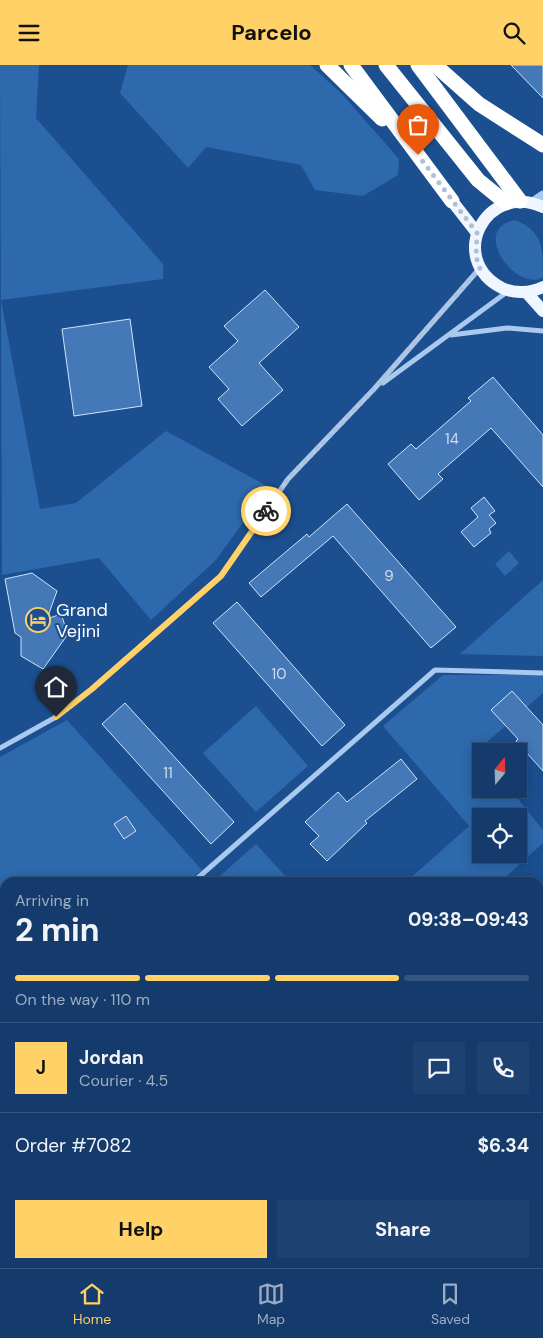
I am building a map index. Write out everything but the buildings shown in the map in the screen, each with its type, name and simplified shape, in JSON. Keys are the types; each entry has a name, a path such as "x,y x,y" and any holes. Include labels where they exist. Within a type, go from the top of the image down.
{"highway":[{"path":"327,65 418,155"},
{"path":"351,65 452,201"},
{"path":"386,65 478,179 529,202"},
{"path":"418,65 529,202"},
{"path":"435,65 479,104 543,145"}],"main road":[{"path":"452,201 477,233"},
{"path":"529,202 484,219 477,233 476,257 480,268 492,283 508,292 526,292 543,287"},
{"path":"526,292 543,311"}],"street":[{"path":"0,748 56,717 92,689 221,576 288,479 374,389 480,268"},
{"path":"374,389 508,292"},
{"path":"451,335 508,328 543,331"},
{"path":"199,877 435,671 543,673"}],"shaded area":[{"path":"0,65 39,65 36,118 163,264 163,279 1,300 40,509 76,503 166,431 269,487 216,560 151,620 99,558 2,575"},
{"path":"128,65 310,65 342,94 399,159 398,175 363,196 315,190 301,165 206,147 188,168 120,93"},
{"path":"515,220 531,229 540,242 543,257 543,277 533,280 521,277 502,258 497,246 496,235 502,226"},
{"path":"509,551 519,563 505,576 495,564"},
{"path":"543,580 543,656 460,654"},
{"path":"443,675 541,675 543,677 543,693 486,743 472,743 472,798 517,798 525,808 472,808 472,863 521,863 506,877 412,877 469,826 383,726"},
{"path":"256,706 308,766 256,812 203,753"},
{"path":"67,720 202,870 193,877 0,877 0,757"},
{"path":"527,810 543,830 543,843 527,858"},
{"path":"256,844 286,877 219,877"}],"way so far":[{"path":"266,511 288,479 374,389 480,268 476,257 477,233 418,155"}],"place":[{"name":"Grand Vejini","path":"38,620"}],"route":[{"path":"56,717 92,689 221,576 266,511"}]}
